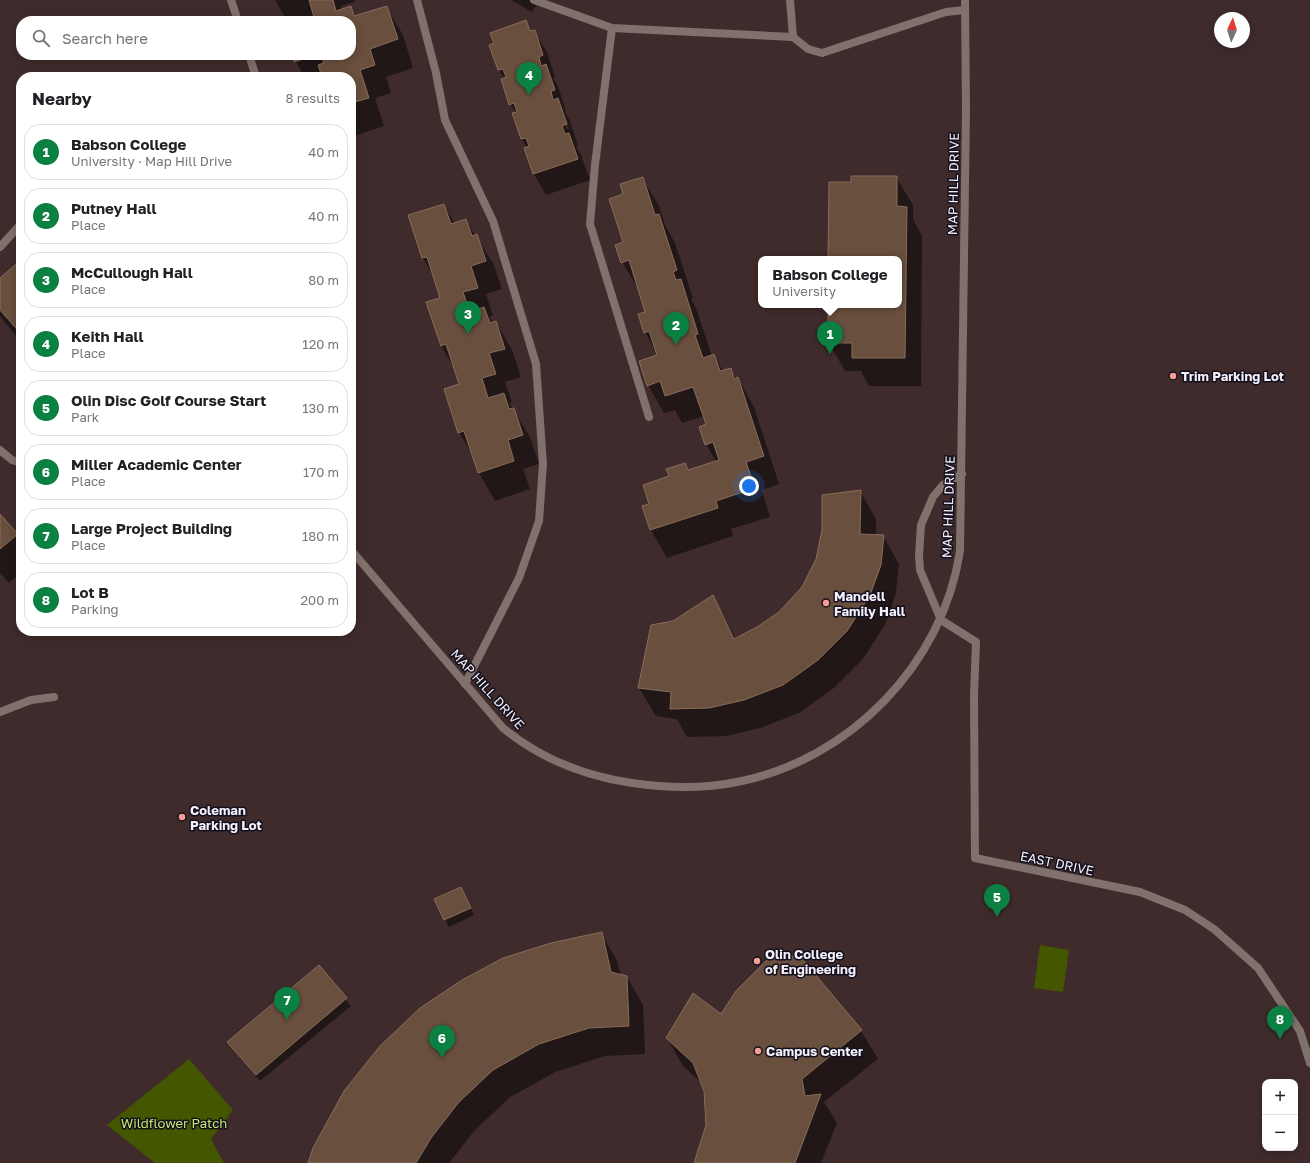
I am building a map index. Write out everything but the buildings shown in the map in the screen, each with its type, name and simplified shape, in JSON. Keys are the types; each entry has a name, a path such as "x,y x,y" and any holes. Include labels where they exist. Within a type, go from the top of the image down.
{"street":[{"path":"231,0 236,16"},
{"path":"417,0 436,73 445,120 493,221 536,364 543,464 539,521 519,578 465,684"},
{"path":"534,0 612,28 793,37 808,49 822,53 946,12 966,10"},
{"path":"790,0 793,37"},
{"name":"MAP HILL DRIVE","path":"356,556 503,728 522,744 544,757 576,770 612,780 651,786 694,787 738,782 779,770 818,753 848,733 875,710 901,683 924,652 941,620 957,572 960,551 966,0"},
{"path":"612,28 594,165 590,224 648,417"},
{"path":"251,60 254,72"},
{"path":"0,247 16,229"},
{"path":"0,450 12,460 16,461"},
{"path":"941,620 920,570 919,540 921,525 933,497 943,485 962,474"},
{"name":"EAST DRIVE","path":"941,620 976,642 974,694 975,858 1140,892 1184,910 1214,929 1258,968 1300,1031 1310,1063"},
{"path":"0,712 31,700 54,697"}],"shaded area":[{"path":"0,0 1310,0 1310,1163 0,1163"}],"green space":[{"path":"1040,945 1069,950 1063,992 1034,988"},
{"name":"Wildflower Patch","path":"189,1059 233,1110 211,1139 224,1163 155,1163 107,1125"}],"place":[{"name":"Keith Hall","path":"529,95"},
{"name":"McCullough Hall","path":"468,334"},
{"name":"Putney Hall","path":"676,345"},
{"name":"Babson College","path":"830,354"},
{"name":"Trim Parking Lot","path":"1173,376"},
{"name":"Mandell Family Hall","path":"826,603"},
{"name":"Coleman Parking Lot","path":"182,817"},
{"name":"Olin Disc Golf Course Start","path":"997,917"},
{"name":"Olin College of Engineering","path":"757,961"},
{"name":"Large Project Building","path":"287,1020"},
{"name":"Lot B","path":"1280,1039"},
{"name":"Campus Center","path":"758,1051"},
{"name":"Miller Academic Center","path":"442,1058"}]}
